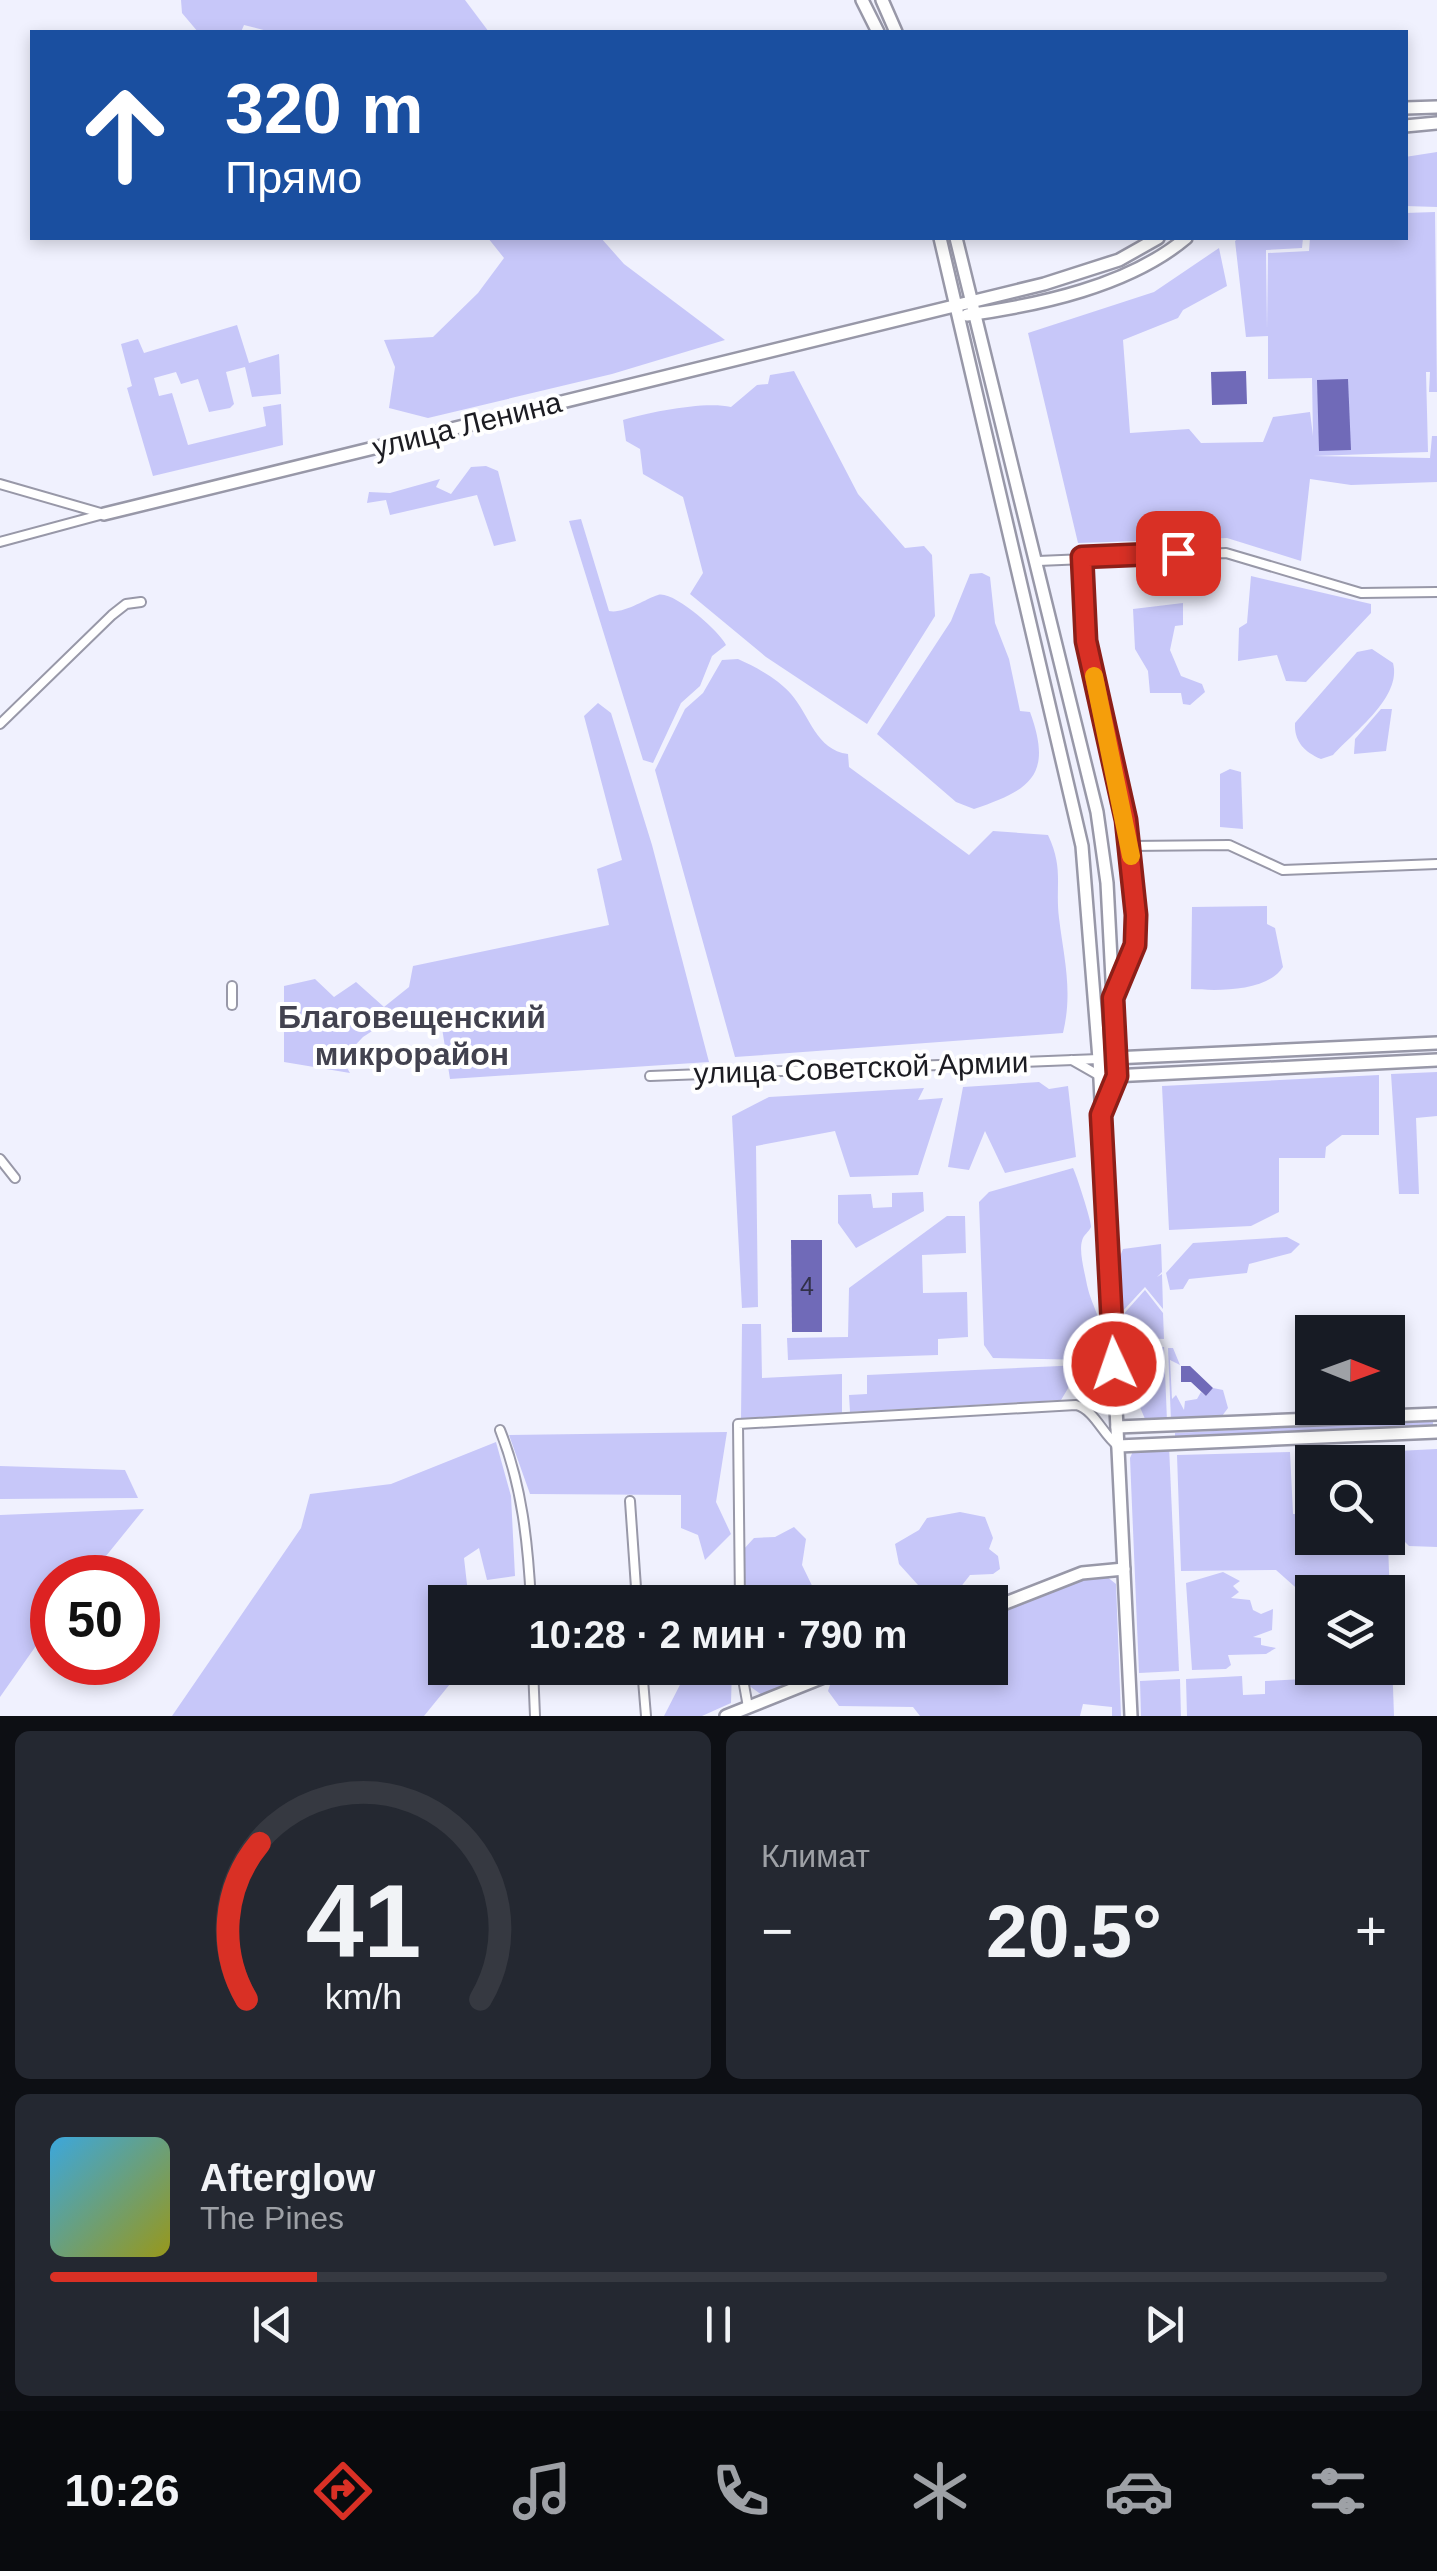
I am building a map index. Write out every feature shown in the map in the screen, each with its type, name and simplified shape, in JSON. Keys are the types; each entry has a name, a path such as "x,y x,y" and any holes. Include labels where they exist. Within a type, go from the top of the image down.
{"street":[{"path":"862,0 877,30"},
{"path":"882,0 895,30"},
{"path":"1408,108 1437,106 1437,121 1408,126"},
{"path":"940,240 1082,846 1100,1076 1130,1716"},
{"path":"956,240 1035,547 1097,812 1108,883 1117,1076 1101,1115"},
{"name":"улица Ленина","path":"973,307 1094,270 1154,240"},
{"name":"улица Ленина","path":"0,542 934,310 958,310 1114,279 1178,240"},
{"path":"0,484 104,514"},
{"path":"1016,552 1035,547"},
{"path":"1038,561 1226,553 1362,593 1437,592"},
{"path":"1082,557 1086,641 1130,846 1135,945 1113,998"},
{"path":"0,724 112,615 126,604 140,602"},
{"path":"1130,846 1229,845 1283,870 1437,864"},
{"path":"232,986 232,1005"},
{"name":"улица Советской Армии","path":"650,1076 1437,1043"},
{"path":"1366,1046 1367,1063"},
{"name":"улица Советской Армии","path":"1072,1060 1100,1076 1437,1060"},
{"path":"0,1159 15,1178"},
{"path":"740,1585 738,1424 1076,1406 1092,1414 1099,1428 1118,1446 1437,1432"},
{"path":"1099,1428 1437,1414"},
{"path":"500,1430 514,1466 530,1585"},
{"path":"630,1501 636,1585"},
{"path":"1008,1602 1082,1572 1124,1569"},
{"path":"535,1685 536,1716"},
{"path":"643,1685 646,1716"},
{"path":"744,1685 748,1707"},
{"path":"726,1716 803,1685"}],"shaded area":[{"path":"181,0 465,0 488,30 263,30 244,25 242,30 196,30 182,13"},
{"path":"1437,152 1437,207 1408,206 1408,157"},
{"path":"1435,212 1437,392 1429,392 1430,372 1426,372 1428,452 1313,456 1430,458 1432,436 1437,436 1437,482 1351,485 1310,479 1301,561 1227,538 1078,543 1028,333 1154,292 1219,248 1227,286 1183,310 1178,318 1123,340 1130,433 1189,429 1201,443 1263,442 1273,417 1310,412 1313,436 1312,378 1268,379 1268,336 1246,337 1235,241 1303,240 1302,248 1266,250 1267,329 1268,253 1309,251 1310,240 1408,240 1408,213"},
{"path":"490,240 603,240 624,264 725,340 612,374 428,418 389,408 395,367 384,340 433,337 478,293 504,258"},
{"path":"237,325 249,363 279,354 281,394 252,397 245,367 226,372 234,404 230,408 209,412 198,379 181,384 176,372 154,378 159,396 172,393 188,445 266,426 263,407 281,404 283,445 153,476 127,388 132,386 121,344 138,339 144,353"},
{"path":"794,371 858,494 905,548 924,546 932,555 935,616 867,724 766,657 690,594 703,573 683,497 643,474 640,449 626,441 623,420 693,406 731,407 757,385 768,384 770,375"},
{"path":"486,466 498,471 516,541 494,546 477,495 390,515 386,500 367,503 369,492 390,493 440,479 436,487 451,494 471,467"},
{"path":"581,519 609,611 665,595 695,613 726,645 712,656 700,686 681,703 653,763 643,760 569,521"},
{"path":"970,574 990,577 995,623 1009,659 1020,711 1030,712 1039,751 1032,777 1023,787 974,809 956,802 877,734 951,621"},
{"path":"1251,576 1371,604 1371,613 1306,682 1286,681 1277,655 1238,661 1239,628 1247,623"},
{"path":"1183,603 1183,625 1175,626 1170,650 1181,676 1202,684 1205,692 1190,705 1183,704 1181,693 1150,693 1148,671 1135,649 1133,609"},
{"path":"1372,649 1393,663 1391,688 1375,713 1333,755 1321,759 1298,740 1295,723 1357,652"},
{"path":"738,659 786,689 821,739 848,754 849,767 969,855 993,831 1048,835 1057,868 1067,975 1063,1033 735,1057 655,770 685,709 703,693 722,660"},
{"path":"598,703 611,713 652,845 709,1062 450,1079 442,1028 409,1007 363,1037 342,1059 350,1073 284,1062 284,986 315,979 334,997 356,982 384,1007 409,987 413,966 609,925 597,869 622,860 584,716"},
{"path":"1381,709 1392,709 1386,751 1354,754 1355,739"},
{"path":"1230,769 1241,772 1243,829 1220,827 1220,774"},
{"path":"1267,906 1267,924 1275,928 1283,967 1276,975 1241,988 1191,989 1192,907"},
{"path":"1437,1072 1437,1116 1416,1118 1419,1194 1399,1194 1391,1074"},
{"path":"1379,1075 1379,1135 1342,1135 1326,1147 1325,1158 1279,1158 1279,1212 1251,1226 1169,1230 1162,1086"},
{"path":"1039,1082 1049,1089 1068,1086 1076,1157 1005,1173 985,1131 969,1170 948,1167 963,1087"},
{"path":"924,1088 918,1100 943,1098 918,1175 850,1177 835,1131 756,1146 758,1307 742,1308 732,1116 769,1097"},
{"path":"1073,1168 1091,1224 1081,1245 1081,1255 1103,1348 1092,1360 993,1358 984,1345 979,1202 989,1192"},
{"path":"923,1192 924,1211 856,1248 838,1223 838,1195 871,1194 873,1208 892,1207 892,1193"},
{"path":"947,1216 965,1216 966,1253 922,1255 923,1293 967,1292 968,1337 938,1339 938,1355 788,1360 787,1338 848,1337 849,1288"},
{"path":"1287,1237 1300,1244 1291,1253 1249,1264 1247,1273 1189,1279 1183,1289 1170,1290 1166,1273 1193,1243"},
{"path":"1161,1244 1162,1272 1157,1277 1162,1274 1163,1309 1145,1287 1121,1313 1119,1259 1123,1249"},
{"path":"1145,1290 1163,1313 1164,1339 1122,1337 1121,1317"},
{"path":"742,1324 761,1324 762,1378 842,1374 842,1415 741,1420"},
{"path":"1128,1347 1164,1347 1167,1421 1145,1419 1137,1400 1124,1395 1122,1354"},
{"path":"1168,1348 1173,1348 1180,1365 1170,1360 1172,1399 1176,1395 1184,1410 1185,1401 1197,1399 1201,1392 1206,1396 1213,1388 1223,1390 1228,1408 1222,1416 1171,1421"},
{"path":"1082,1365 1061,1400 850,1412 849,1395 867,1394 867,1375"},
{"path":"1433,1420 1433,1428 1175,1437 1175,1433 1405,1425 1405,1421"},
{"path":"727,1432 716,1502 731,1534 705,1560 698,1535 681,1528 681,1495 530,1494 509,1435"},
{"path":"496,1442 511,1496 515,1576 487,1580 479,1548 464,1558 467,1585 428,1585 428,1685 449,1685 424,1716 172,1716 301,1528 310,1494 391,1484"},
{"path":"1169,1446 1179,1671 1139,1673 1130,1458 1134,1449"},
{"path":"1437,1449 1437,1547 1409,1546 1405,1542 1405,1451"},
{"path":"1290,1452 1295,1555 1388,1555 1389,1575 1295,1575 1295,1587 1276,1570 1181,1571 1177,1455"},
{"path":"0,1466 125,1470 138,1498 0,1499"},
{"path":"144,1509 107,1555 30,1555 30,1654 0,1697 0,1515"},
{"path":"960,1512 985,1517 993,1538 989,1549 998,1556 1000,1569 993,1574 970,1575 962,1585 918,1585 899,1564 895,1544 919,1530 927,1518"},
{"path":"794,1527 806,1539 802,1565 812,1585 745,1585 742,1551 754,1538 775,1537"},
{"path":"1223,1572 1240,1581 1233,1586 1239,1592 1231,1598 1250,1600 1253,1610 1261,1614 1273,1609 1272,1630 1253,1637 1261,1638 1261,1645 1276,1648 1266,1654 1228,1655 1231,1665 1226,1669 1192,1670 1186,1583"},
{"path":"1106,1576 1116,1584 1121,1716 1112,1716 1112,1707 1083,1704 1080,1716 920,1716 913,1707 839,1706 828,1691 830,1685 1008,1685 1008,1609 1082,1578"},
{"path":"1242,1676 1243,1695 1265,1694 1265,1681 1295,1679 1295,1685 1393,1685 1394,1716 1187,1716 1186,1679"},
{"path":"1180,1679 1181,1716 1141,1716 1140,1681"},
{"path":"680,1685 732,1685 731,1703 702,1716 664,1716"},
{"path":"748,1685 785,1685 762,1695"}],"building":[{"path":"1246,371 1247,404 1212,405 1211,372"},
{"path":"1348,379 1351,450 1319,451 1317,380"},
{"path":"791,1240 822,1240 822,1332 792,1332"},
{"path":"1181,1366 1190,1366 1213,1388 1206,1396 1191,1382 1181,1382"}],"slow traffic":[{"path":"1094,676 1120,786 1131,856"}],"district":[{"name":"Благовещенский микрорайон","path":"412,1036"}],"route":[{"path":"1114,1364 1101,1115 1117,1076 1113,998 1135,945 1136,915 1120,786 1086,641 1082,557 1178,553"}]}
